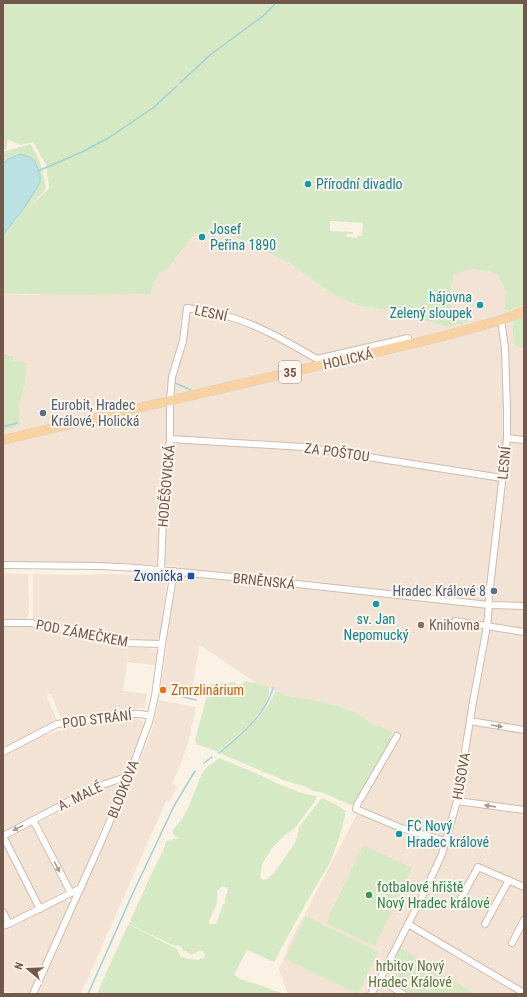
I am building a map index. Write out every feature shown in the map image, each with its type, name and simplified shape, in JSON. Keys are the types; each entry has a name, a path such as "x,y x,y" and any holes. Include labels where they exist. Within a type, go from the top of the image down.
{"main road":[{"name":"HOLICKÁ","path":"3,440 410,344 500,320 524,311"}],"street":[{"name":"LESNÍ","path":"170,401 172,377 183,341 187,308 227,316 243,322 273,335 317,359 408,338 410,344"},
{"name":"LESNÍ","path":"489,606 507,438 505,348 500,320"},
{"name":"HODĚŠOVICKÁ","path":"161,570 163,518 170,440 170,401"},
{"path":"507,438 524,440"},
{"name":"ZA POŠTOU","path":"170,440 304,447 502,478"},
{"name":"BRNĚNSKÁ","path":"3,565 99,566 174,571 489,606 524,606"},
{"name":"BLODKOVA","path":"33,994 81,888 129,776 149,722 155,696 174,571"},
{"name":"HUSOVA","path":"371,994 408,924 442,854 457,802 487,626 489,606"},
{"path":"455,621 524,632"},
{"name":"POD ZÁMEČKEM","path":"3,623 31,623 125,643 162,644"},
{"name":"POD STRÁNÍ","path":"3,752 57,724 133,714 150,716"},
{"path":"470,721 524,730"},
{"path":"397,736 356,809 401,828 445,841"},
{"name":"A. MALÉ","path":"40,909 3,836 96,786 129,776"},
{"path":"457,802 524,810"},
{"path":"33,820 71,893"},
{"path":"458,904 478,867 524,887"},
{"path":"485,924 509,880"},
{"path":"3,912 6,925 81,888"},
{"path":"512,943 524,920"},
{"path":"408,924 524,993"},
{"path":"380,979 403,994"}],"shaded area":[{"path":"221,231 256,246 289,263 336,296 357,305 392,311 448,327 454,312 449,301 453,274 470,269 487,271 498,275 506,292 504,311 512,321 514,345 524,349 524,994 288,994 279,969 289,944 366,797 378,763 391,741 378,727 372,725 361,715 344,708 280,694 269,687 256,683 200,645 191,692 161,688 171,610 180,566 118,563 3,562 3,429 20,425 19,407 25,384 25,363 3,358 3,293 25,295 150,294 157,276 172,263 195,234"},
{"path":"3,573 28,574 29,613 26,620 3,620"},
{"path":"33,574 114,574 148,576 167,579 160,638 156,640 121,639 41,622 33,618"},
{"path":"3,625 42,627 126,647 157,649 155,665 127,662 123,691 147,694 145,708 61,718 51,694 46,694 57,720 3,748"},
{"path":"159,700 196,707 189,739 172,784 178,787 169,802 166,801 81,994 38,994 138,765 152,730"},
{"path":"138,718 144,725 140,742 128,772 94,785 3,832 3,756 43,736 72,727"},
{"path":"114,784 119,788 80,881 77,885 71,888 38,823 63,810 62,808"},
{"path":"32,825 66,890 41,904 6,839"},
{"path":"3,843 37,906 10,920 3,906"},
{"path":"64,900 68,901 70,904 29,994 15,994 3,990 3,932"}],"green space":[{"path":"3,3 524,3 524,305 504,312 506,292 498,275 487,271 470,269 453,275 449,301 454,312 467,314 468,322 448,327 392,311 357,305 336,296 289,263 256,246 221,231 195,234 172,263 157,276 150,294 58,295 3,293 3,152 30,144 39,159 46,189 27,210 49,188 46,165 33,142 21,145 8,140 6,149 3,151","holes":["330,221 363,223 362,236 357,236 357,238 347,237 347,234 353,234 353,232 330,231"]},
{"path":"524,316 524,349 514,345 512,321"},
{"path":"3,354 12,356 13,360 26,363 25,384 19,407 20,425 3,430"},
{"path":"246,681 269,687 269,696 255,720 218,752 197,744 195,740 210,684 234,682 237,685"},
{"path":"275,691 289,696 321,702 348,710 359,714 375,726 380,726 393,733 390,738 391,741 353,806 323,793 283,780 222,754 221,751 245,732 259,717 271,700"},
{"path":"219,758 281,785 302,793 317,796 295,828 272,848 262,865 260,878 264,880 272,875 279,866 295,843 299,827 322,798 346,811 342,829 331,861 274,962 247,950 234,975 240,979 285,994 97,994 128,925 177,949 181,957 197,960 201,958 203,959 205,955 203,951 200,951 191,955 186,951 183,951 179,945 175,946 129,924 164,849 166,841 181,838 174,836 172,831 182,819 189,806 201,775 207,767","holes":["223,886 228,889 225,904 223,904 216,924 209,924 210,918 217,903 218,890"]},
{"name":"fotbalové hřiště Nový Hradec králové","path":"363,845 412,868 375,946 326,923"},
{"path":"306,916 378,952 358,994 285,959"},
{"name":"hrbitov Nový Hradec Králové","path":"400,947 475,994 410,994 388,980 392,973 388,971 391,966 394,966 392,965"}],"water":[{"path":"21,154 32,158 36,163 40,175 40,183 24,208 3,235 3,164 8,159"}],"waterway":[{"path":"180,83 210,55 263,16 276,3"},
{"path":"38,171 82,152 110,137 154,107 177,86"},
{"path":"173,382 191,390"},
{"path":"3,427 17,423"},
{"path":"219,753 244,732 258,716 273,688"},
{"path":"171,694 196,700"},
{"path":"204,763 212,757"},
{"path":"88,994 174,806 195,771"}],"place":[{"name":"Přírodní divadlo","path":"308,184"},
{"name":"Josef Peřina 1890","path":"202,237"},
{"name":"hájovna Zelený sloupek","path":"480,305"},
{"name":"Eurobit, Hradec Králové, Holická","path":"43,413"},
{"name":"Zvonička","path":"191,576"},
{"name":"Hradec Králové 8","path":"494,591"},
{"name":"sv. Jan Nepomucký","path":"376,604"},
{"name":"Knihovna","path":"421,625"},
{"name":"Zmrzlinárium","path":"163,690"},
{"name":"FC Nový Hradec králové","path":"399,834"},
{"name":"fotbalové hřiště Nový Hradec králové","path":"369,895"}]}
